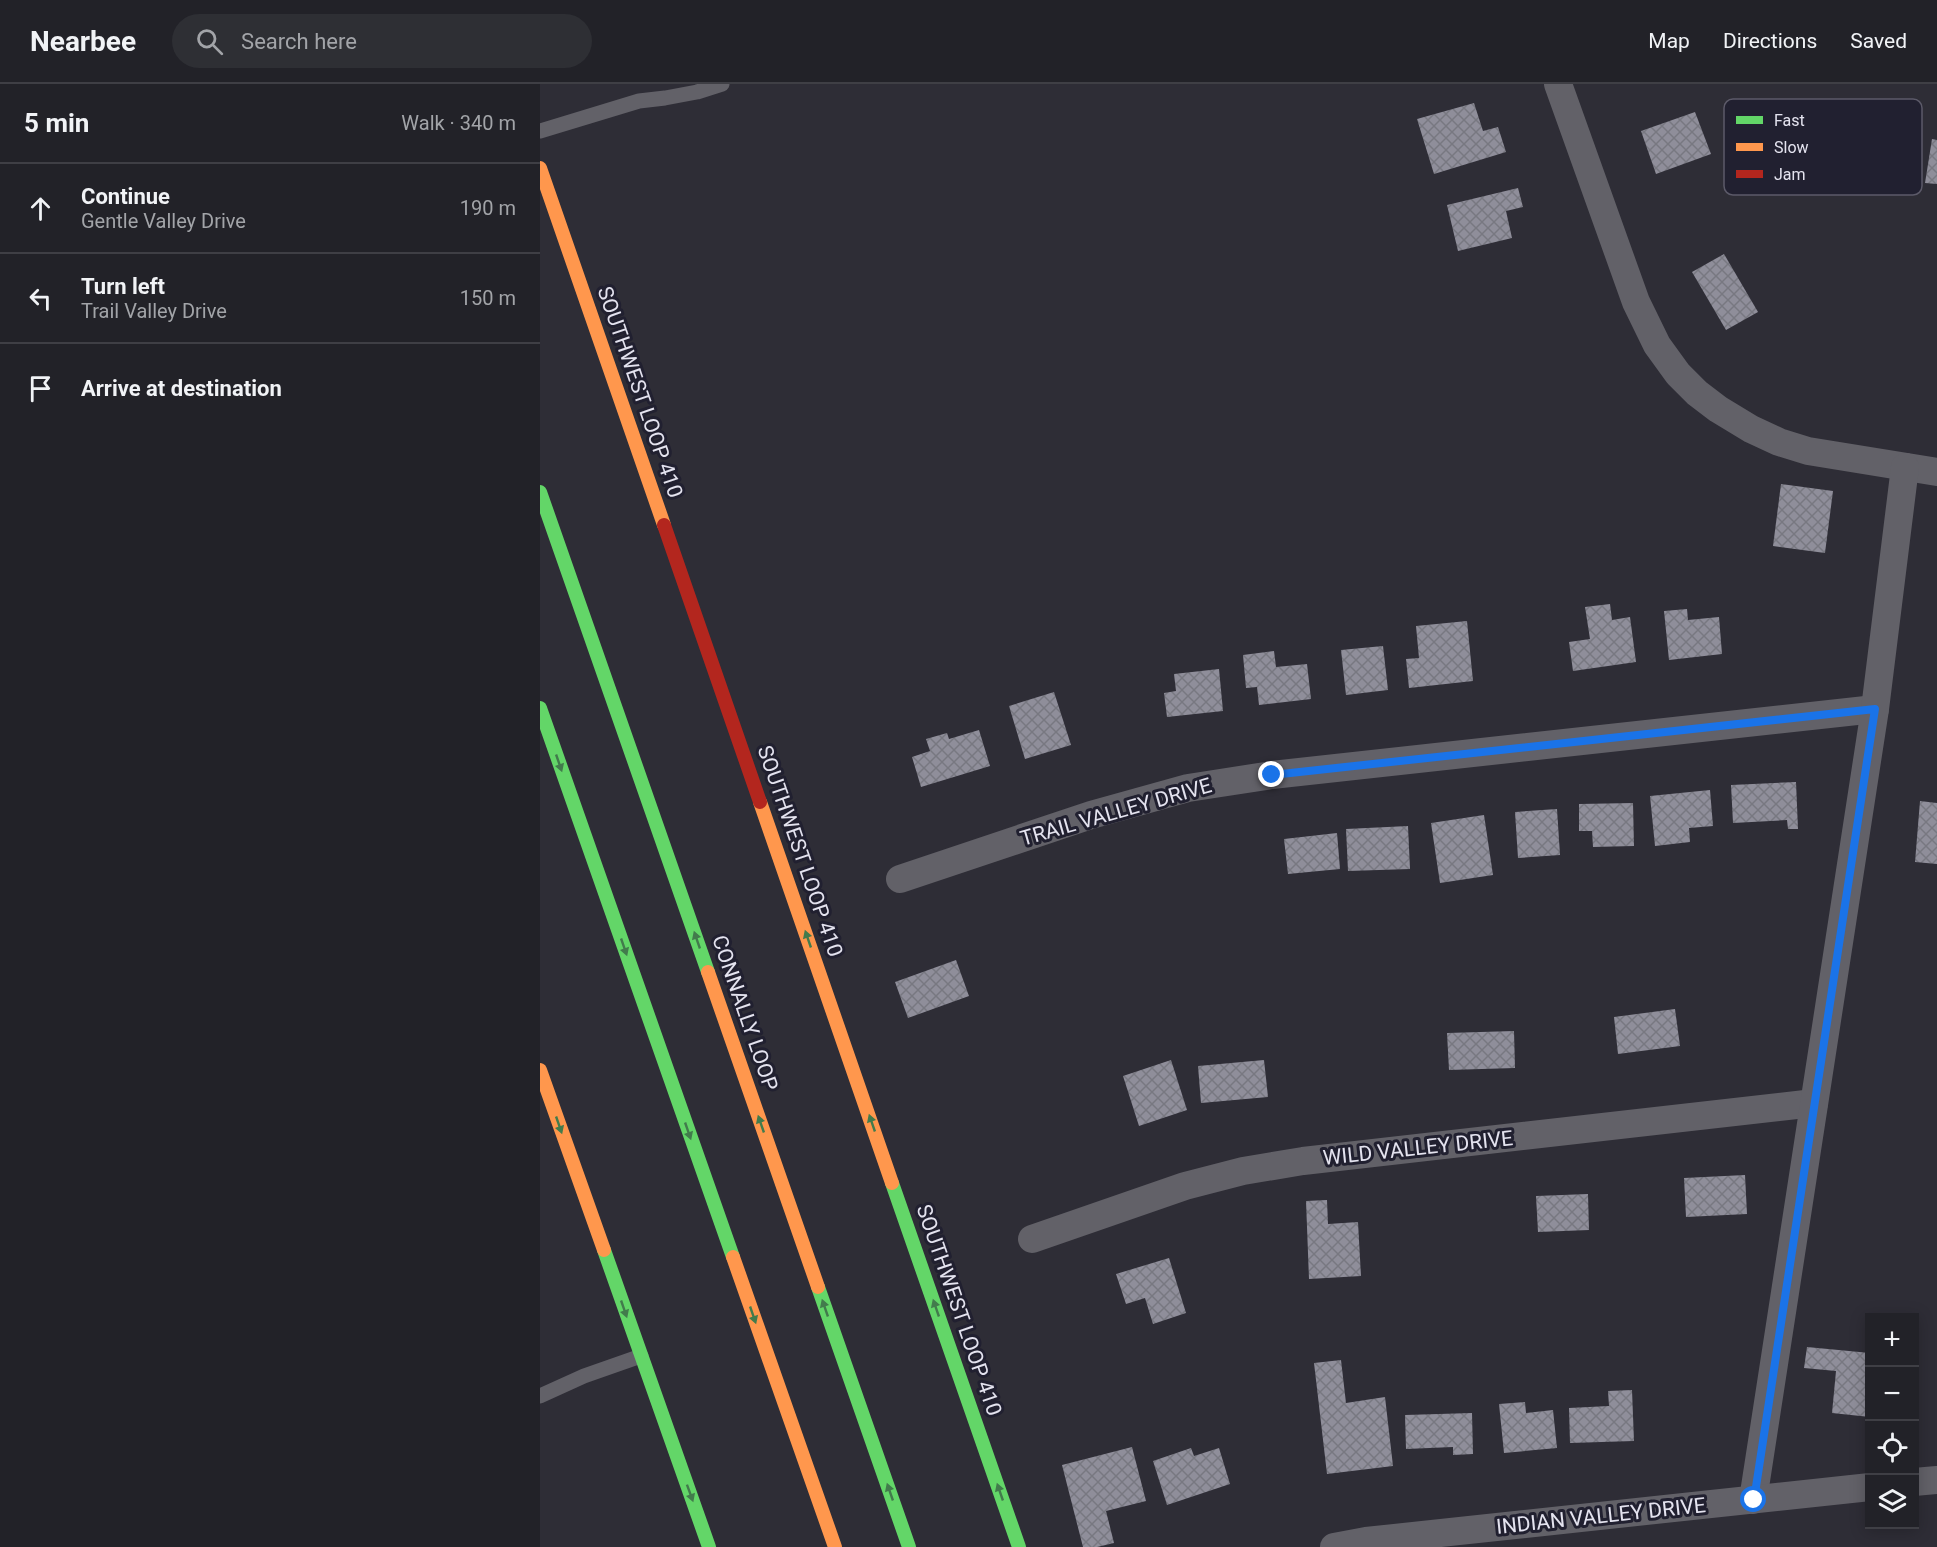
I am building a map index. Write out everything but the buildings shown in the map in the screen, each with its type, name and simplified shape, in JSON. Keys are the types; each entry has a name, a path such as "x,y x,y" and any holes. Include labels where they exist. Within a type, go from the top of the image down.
{"main road":[{"name":"SOUTHWEST LOOP 410","path":"540,168 1019,1547"},
{"name":"CONNALLY LOOP","path":"540,492 909,1547"},
{"path":"540,708 834,1547"},
{"path":"540,1070 709,1547"}],"street":[{"path":"1558,84 1636,302 1657,345 1678,374 1718,409 1751,429 1779,442 1808,451 1937,472"},
{"path":"1754,1500 1875,709 1905,467"},
{"name":"TRAIL VALLEY DRIVE","path":"900,879 1091,814 1188,788 1272,775 1875,709"},
{"name":"WILD VALLEY DRIVE","path":"1032,1239 1185,1186 1243,1171 1303,1161 1814,1103"},
{"path":"1919,1482 1937,1480"},
{"name":"INDIAN VALLEY DRIVE","path":"1334,1547 1366,1541 1865,1487"}],"lane":[{"path":"540,131 639,101 698,92 722,84"},
{"path":"540,1396 584,1376 641,1356"}],"traffic: fast":[{"path":"540,492 708,972"},
{"path":"540,708 733,1257"},
{"path":"892,1183 1019,1547"},
{"path":"604,1250 709,1547"},
{"path":"818,1287 909,1547"}],"traffic: slow":[{"path":"540,168 664,525"},
{"path":"760,802 892,1183"},
{"path":"708,972 818,1287"},
{"path":"540,1070 604,1250"},
{"path":"733,1257 835,1547"}],"traffic: jam":[{"path":"664,525 760,802"}],"route":[{"path":"1272,775 1875,709 1754,1500"}]}
